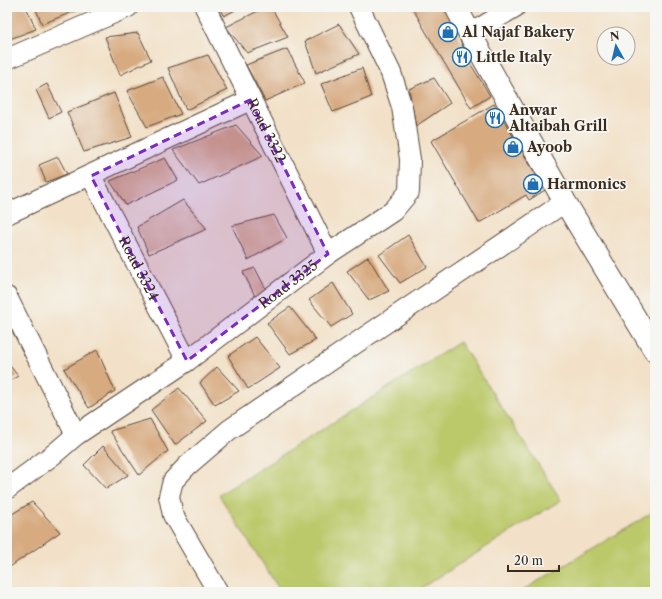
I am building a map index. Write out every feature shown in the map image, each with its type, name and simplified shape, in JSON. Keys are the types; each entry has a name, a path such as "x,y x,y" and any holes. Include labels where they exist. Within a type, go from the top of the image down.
{"street":[{"path":"7,60 128,7"},
{"name":"Road 3322","path":"205,7 328,254"},
{"name":"Road 3325","path":"7,489 54,454 76,435 187,361 328,254 393,211 409,192 410,159 402,107 391,73 359,7"},
{"path":"456,7 565,202 655,351"},
{"path":"470,34 515,7"},
{"path":"7,214 91,176 250,100"},
{"name":"Road 3324","path":"91,176 187,361"},
{"path":"218,592 173,515 169,496 172,481 229,430 565,202"},
{"path":"7,297 76,435"}],"highlighted area":[{"path":"250,100 328,254 187,361 91,176"}],"green space":[{"path":"460,342 561,500 415,592 281,592 219,495"},
{"path":"655,511 655,592 520,592"}],"building":[{"path":"15,7 26,7 36,29 7,40 7,11"},
{"path":"35,7 79,7 80,9 42,24"},
{"path":"218,7 241,7 224,16"},
{"path":"266,7 271,7 288,37 247,53 226,27"},
{"path":"412,7 445,7 470,63 490,96 471,108"},
{"path":"339,24 359,54 316,73 305,41"},
{"path":"138,33 151,60 120,75 105,37"},
{"path":"287,49 305,83 265,101 246,65"},
{"path":"208,55 227,90 186,110 168,68"},
{"path":"362,68 371,97 333,112 321,84"},
{"path":"163,77 181,114 147,127 127,91"},
{"path":"434,78 450,103 416,126 409,89"},
{"path":"47,84 61,112 49,118 36,90"},
{"path":"114,93 132,137 84,152 67,112"},
{"path":"494,104 545,190 529,200 526,195 479,223 431,141"},
{"path":"236,125 263,156 199,185 173,150"},
{"path":"58,157 67,174 46,182 39,165"},
{"path":"165,158 178,180 126,205 110,181"},
{"path":"183,200 207,229 149,254 137,227"},
{"path":"274,215 287,238 248,260 232,226"},
{"path":"408,235 427,267 400,283 379,255"},
{"path":"368,257 389,291 369,300 347,271"},
{"path":"255,268 267,291 256,298 243,272"},
{"path":"333,283 352,314 331,327 309,300"},
{"path":"290,307 316,340 290,354 267,323"},
{"path":"255,337 280,368 248,389 228,356"},
{"path":"97,350 115,391 89,408 64,369"},
{"path":"7,362 18,376 7,382"},
{"path":"217,367 239,391 215,405 200,383"},
{"path":"179,388 207,421 175,445 151,410"},
{"path":"150,419 168,451 139,475 110,431"},
{"path":"103,446 128,475 106,489 84,465"},
{"path":"32,502 60,532 7,569 7,517"}],"place":[{"name":"Al Najaf Bakery","path":"448,32"},
{"name":"Little Italy","path":"462,57"},
{"name":"Anwar Altaibah Grill","path":"495,118"},
{"name":"Ayoob","path":"513,147"},
{"name":"Harmonics","path":"533,184"}]}
